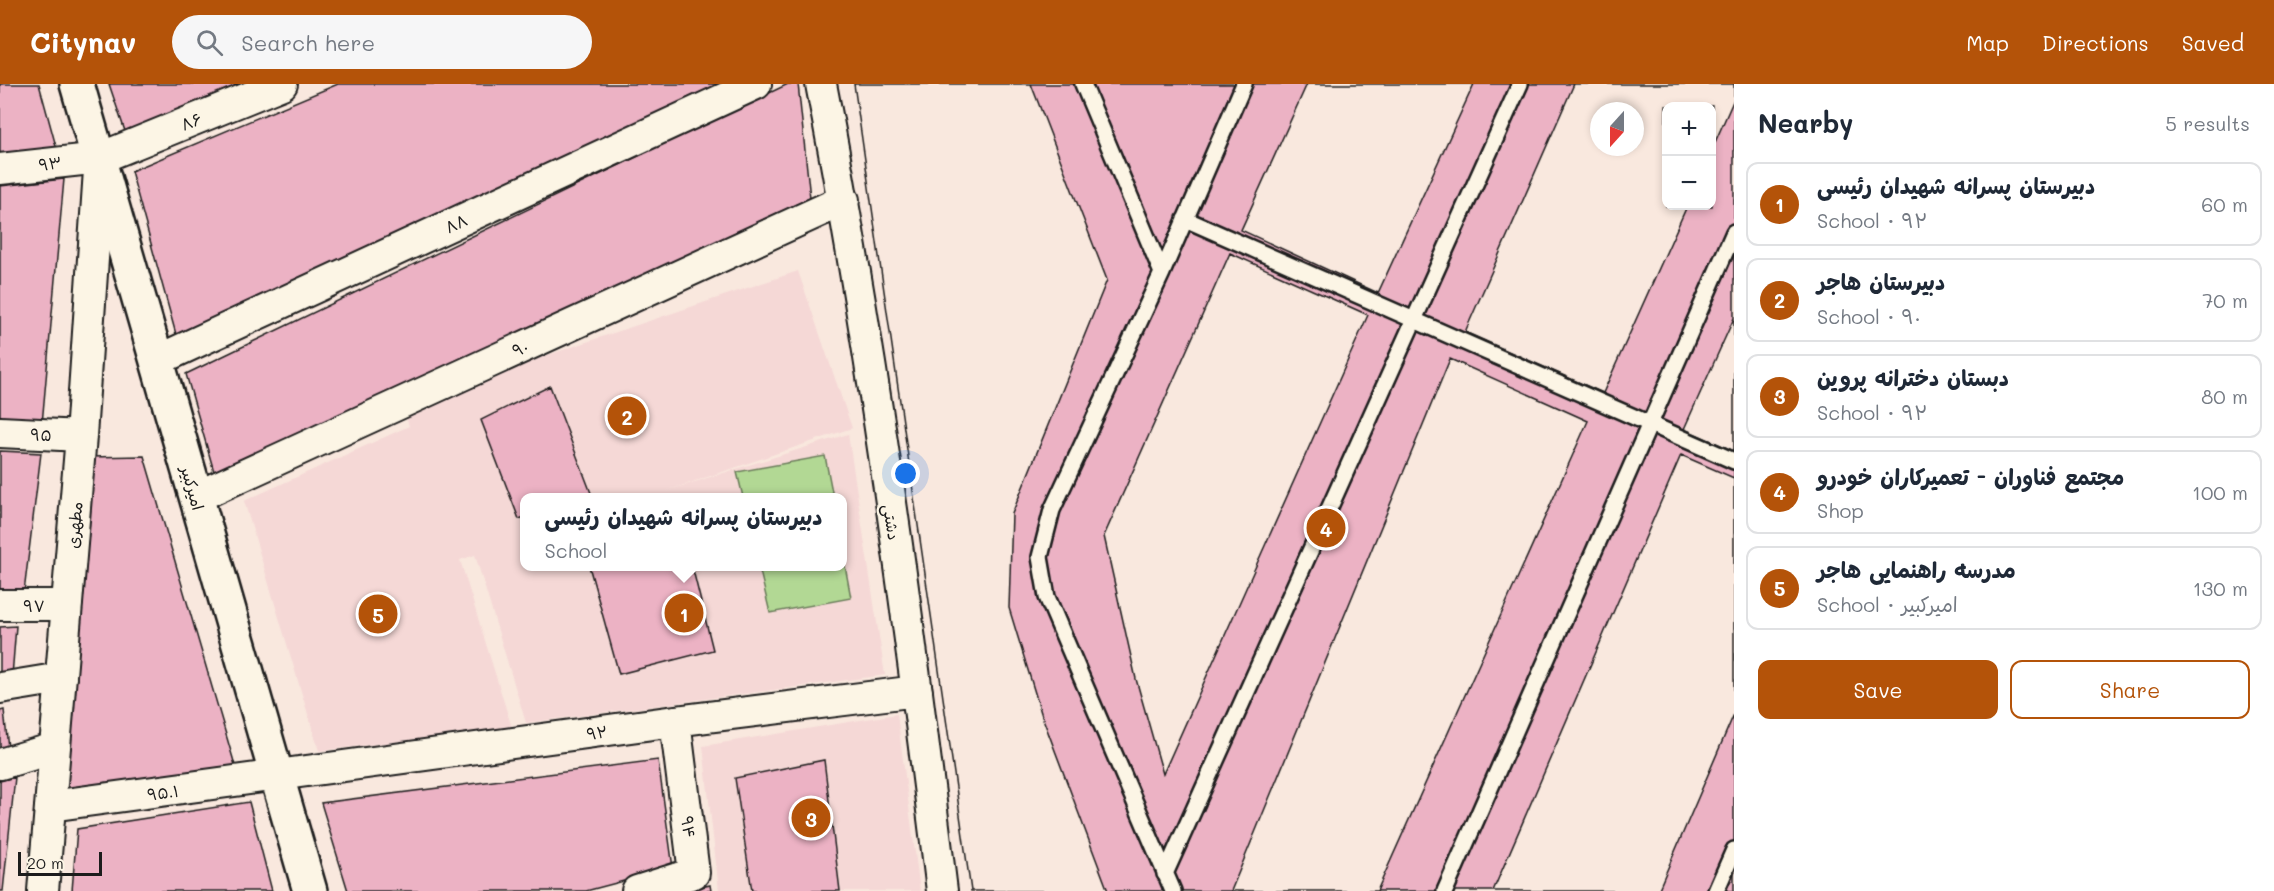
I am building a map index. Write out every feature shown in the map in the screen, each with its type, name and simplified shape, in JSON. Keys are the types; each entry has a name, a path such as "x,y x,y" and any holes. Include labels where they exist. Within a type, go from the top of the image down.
{"main road":[{"name":"امیرکبیر","path":"77,84 310,891"}],"street":[{"name":"۸۶","path":"100,158 282,84"},
{"name":"۸۸","path":"156,362 756,84"},
{"name":"دشتی","path":"822,84 844,200 917,691 942,891"},
{"name":"۹۳","path":"0,169 100,158"},
{"name":"مطهری","path":"43,891 81,436 100,158"},
{"name":"۹۰","path":"196,497 844,200"},
{"name":"۹۵","path":"0,432 81,436"},
{"name":"۹۷","path":"0,605 67,605"},
{"path":"0,688 61,678"},
{"name":"۹۲","path":"277,777 675,721 917,691"},
{"name":"۹۴","path":"637,891 694,873 675,721"},
{"path":"0,764 55,748"},
{"name":"۹۵.۱","path":"50,806 277,777"}],"lane":[{"path":"1083,84 1162,273"},
{"path":"1173,891 1047,597 1040,557 1052,510 1162,273 1244,84"},
{"path":"1165,874 1521,84"},
{"path":"1185,219 1734,461"},
{"path":"1445,891 1734,232"},
{"path":"1716,891 1734,850"}],"shaded area":[{"path":"798,271 852,428 666,491 848,434 885,675 526,723 475,555 460,560 512,728 319,751 244,501 409,426 402,404"},
{"path":"897,714 920,891 719,891 703,746"}],"green space":[{"path":"825,456 832,493 742,493 737,472"},
{"path":"760,571 846,571 851,598 770,613"}],"building":[{"path":"0,84 39,84 57,150 0,156"},
{"path":"109,84 257,84 127,137"},
{"path":"338,84 735,84 177,338 131,171"},
{"path":"788,84 798,84 810,198 215,475 186,374"},
{"path":"854,84 1734,84 1734,891 971,891"},
{"path":"854,84 1031,84 1107,280 1012,514 1009,608 1042,716 1108,891 971,891"},
{"path":"1307,84 1474,84 1378,293 1241,230"},
{"path":"1574,84 1734,84 1734,99 1716,140 1716,102 1662,102 1662,210 1685,210 1603,393 1465,332"},
{"path":"64,179 42,424 0,422 0,186"},
{"path":"1230,253 1368,315 1163,774 1136,679 1104,536"},
{"path":"1734,318 1734,451 1684,429"},
{"path":"1450,359 1588,421 1377,891 1231,891"},
{"path":"550,386 591,493 520,493 519,519 481,420"},
{"path":"0,451 41,453 24,592 0,592"},
{"path":"1681,455 1734,478 1734,714 1658,891 1493,891"},
{"path":"144,456 237,772 67,791 88,457"},
{"path":"590,571 693,571 713,650 619,674"},
{"path":"16,626 12,676 0,678 0,627"},
{"path":"4,710 8,748 0,750 0,711"},
{"path":"658,760 673,868 586,891 348,891 321,803"},
{"path":"824,760 840,891 752,891 735,778"},
{"path":"15,777 3,891 0,891 0,781"},
{"path":"249,802 272,891 72,891 77,829"},
{"path":"710,885 711,891 685,891"}],"place":[{"name":"دبیرستان هاجر","path":"627,416"},
{"name":"مجتمع فناوران - تعمیرکاران خودرو","path":"1326,528"},
{"name":"دبیرستان پسرانه شهیدان رئیسی","path":"684,613"},
{"name":"مدرسه راهنمایی هاجر","path":"378,614"},
{"name":"دبستان دخترانه پروین","path":"811,818"}]}
